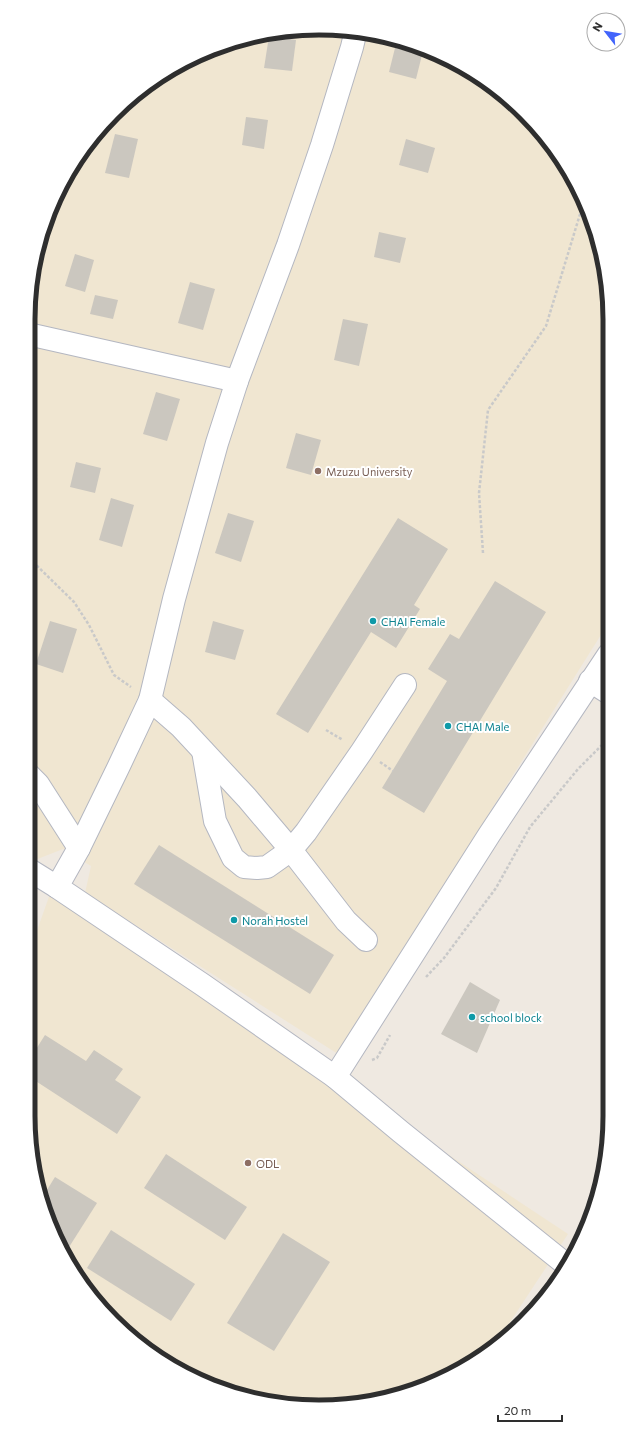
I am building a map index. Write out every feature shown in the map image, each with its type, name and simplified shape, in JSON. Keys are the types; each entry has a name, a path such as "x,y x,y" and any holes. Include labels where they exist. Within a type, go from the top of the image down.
{"street":[{"path":"57,887 79,848 150,700 194,525 217,443 237,381 288,245 322,145 354,37"},
{"path":"35,336 237,381"},
{"path":"335,1077 489,835 603,663"},
{"path":"590,681 603,689"},
{"path":"203,751 216,821 233,858 244,867 267,867 291,850 306,832 362,751 405,685"},
{"path":"150,700 172,719 247,798 291,850 346,921 366,940"},
{"path":"35,781 79,848"},
{"path":"35,873 335,1077 563,1262"}],"path":[{"path":"483,554 479,493 488,410 546,326 581,210"},
{"path":"35,464 35,494"},
{"path":"35,564 74,602 89,625 114,675 150,700"},
{"path":"424,980 444,958 496,888 530,827 578,769 603,744"},
{"path":"370,1061 377,1058 392,1032"}],"shaded area":[{"name":"Mzuzu University","path":"319,35 356,37 374,40 410,50 445,64 477,83 492,94 506,105 533,132 555,161 574,193 593,245 601,282 603,319 603,632 338,1054 85,893 91,866 63,849 35,860 35,319 37,282 40,264 50,228 64,193 83,161 94,146 105,132 132,105 177,73 193,64 228,50 264,40 282,37"},
{"name":"ODL","path":"51,891 568,1234 504,1332 461,1362 445,1371 410,1385 374,1395 356,1398 319,1400 282,1398 264,1395 228,1385 193,1371 177,1362 132,1330 105,1303 73,1258 64,1242 50,1207 40,1171 37,1153 35,1116 35,936"}],"building":[{"path":"279,37 296,40 292,71 264,68 268,39"},
{"path":"395,48 422,55 416,79 389,72"},
{"path":"246,117 268,120 264,149 242,145"},
{"path":"115,134 138,139 129,178 105,173"},
{"path":"406,139 435,148 428,173 399,165"},
{"path":"379,232 406,238 400,263 374,257"},
{"path":"75,254 94,260 85,292 65,286"},
{"path":"190,282 215,289 203,330 178,323"},
{"path":"95,295 118,300 113,319 90,314"},
{"path":"343,319 368,324 359,366 334,360"},
{"path":"156,392 180,399 167,441 143,434"},
{"path":"296,433 321,440 311,475 286,468"},
{"path":"76,462 101,468 95,493 70,487"},
{"path":"111,498 134,505 122,547 99,540"},
{"path":"228,513 254,521 241,562 215,553"},
{"name":"CHAI Female","path":"398,518 448,549 414,605 420,609 396,648 371,632 308,733 276,714"},
{"name":"CHAI Male","path":"495,581 546,612 424,813 382,788 447,681 428,669 450,634 459,639"},
{"path":"50,621 77,629 63,673 36,664"},
{"path":"213,621 244,630 235,660 205,652"},
{"name":"Norah Hostel","path":"159,845 334,955 310,994 134,884"},
{"name":"school block","path":"470,982 500,1000 477,1053 441,1034"},
{"path":"45,1035 86,1061 94,1050 123,1069 115,1080 141,1097 117,1134 35,1081 35,1051"},
{"path":"166,1154 247,1207 225,1240 144,1188"},
{"path":"55,1177 97,1203 68,1249 57,1225 46,1192"},
{"path":"111,1230 195,1284 171,1321 87,1268"},
{"path":"283,1233 330,1262 274,1351 227,1323"}],"place":[{"name":"Mzuzu University","path":"318,471"},
{"name":"CHAI Female","path":"373,621"},
{"name":"CHAI Male","path":"448,726"},
{"name":"Norah Hostel","path":"234,920"},
{"name":"school block","path":"472,1017"},
{"name":"ODL","path":"248,1163"}]}
